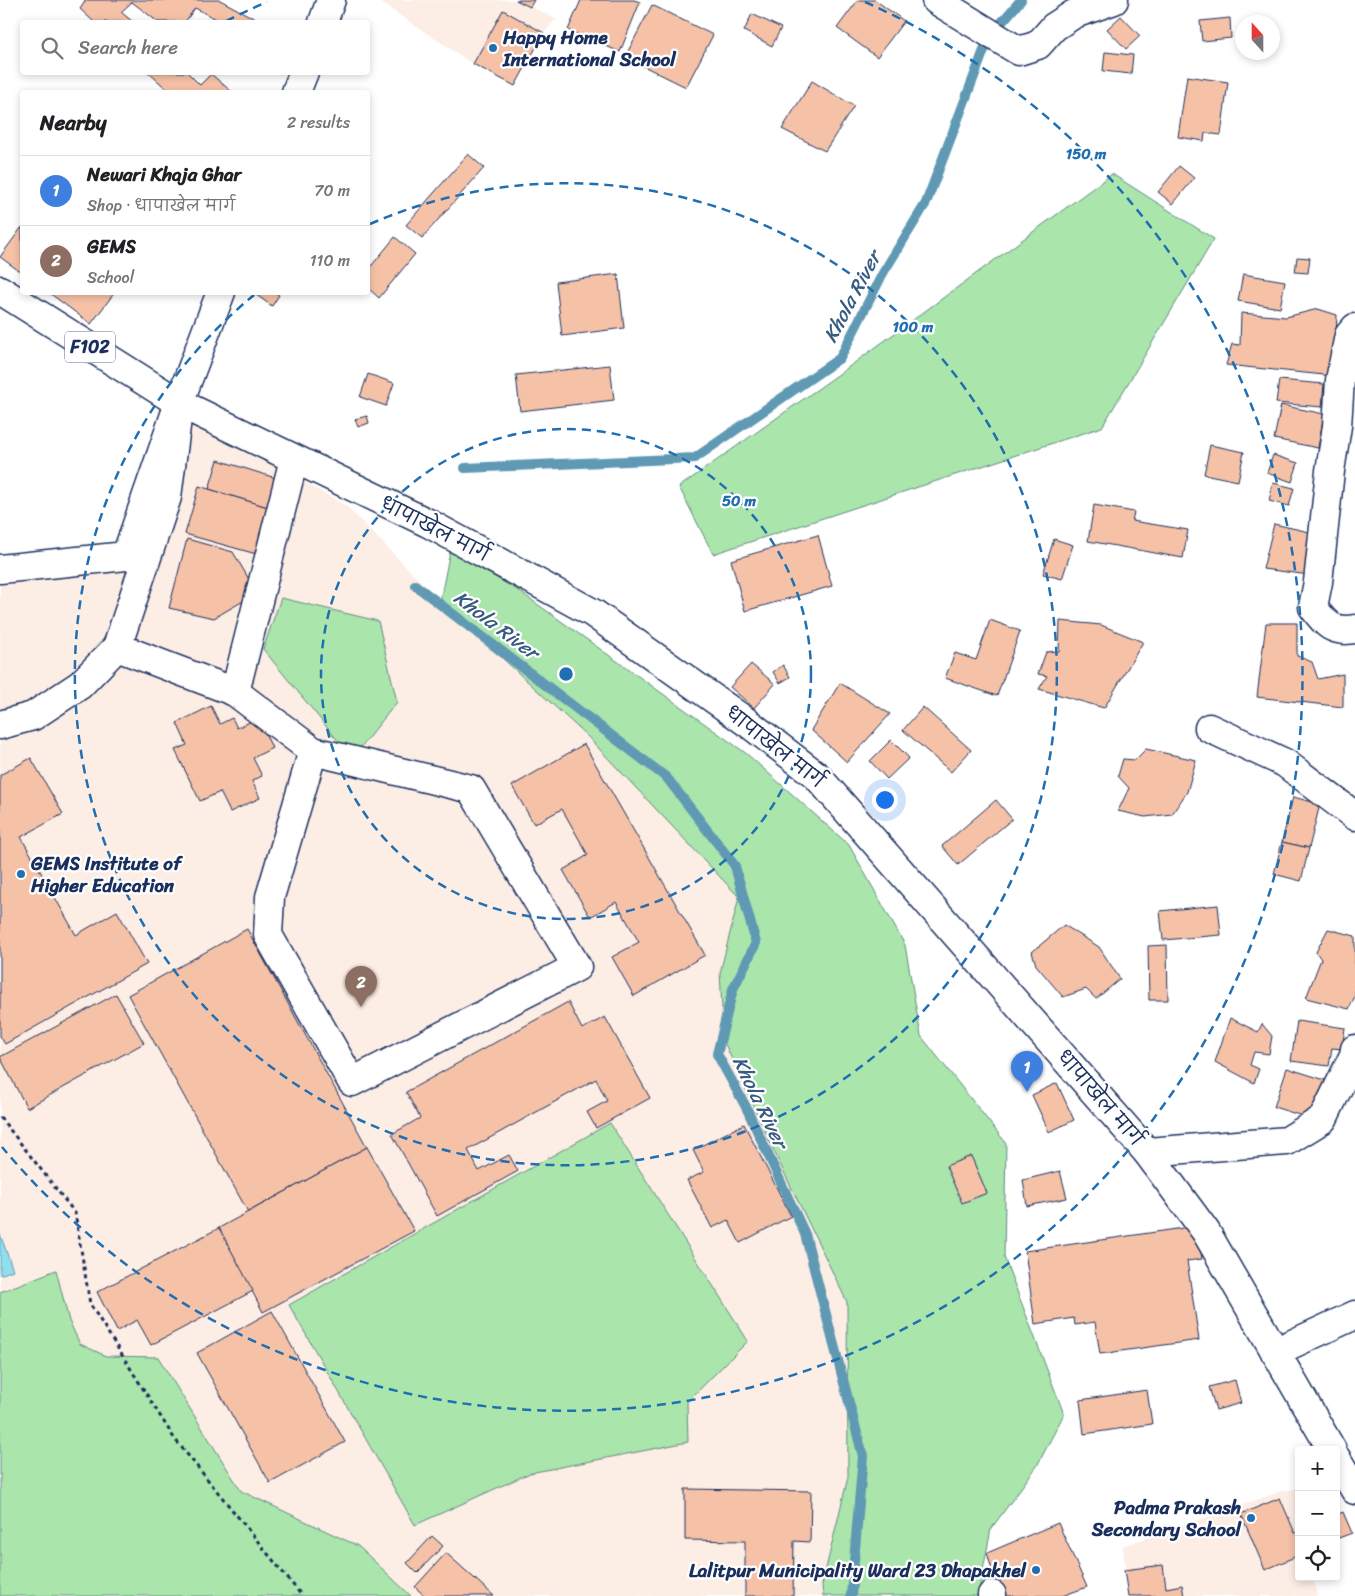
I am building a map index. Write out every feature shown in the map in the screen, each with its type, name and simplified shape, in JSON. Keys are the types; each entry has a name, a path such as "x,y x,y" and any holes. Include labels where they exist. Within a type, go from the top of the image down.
{"main road":[{"path":"324,20 331,0"},
{"path":"936,0 1019,51 1038,45 1054,27 1074,14 1114,0"},
{"path":"297,90 303,75"},
{"name":"धापाखेल मार्ग","path":"0,290 179,403 428,523 593,613 748,723 816,774 1148,1152 1206,1232 1330,1446"},
{"path":"0,569 126,556 179,403 220,295"},
{"path":"1355,328 1348,335 1340,380 1337,426 1330,471 1318,582 1313,606 1319,616 1330,627 1343,631 1355,629"},
{"path":"0,725 33,716 80,685 117,647 168,497 179,403"},
{"path":"234,692 294,459"},
{"path":"117,647 234,692 313,751 471,789 577,967 352,1082 268,935 270,897 313,751"},
{"path":"1209,728 1285,764 1355,816"},
{"path":"1148,1152 1287,1141 1323,1119 1354,1055 1355,1049"},
{"path":"1275,1352 1355,1315"},
{"path":"1340,1465 1355,1490"}],"path":[{"path":"0,1117 75,1213 90,1304 95,1313 174,1438 302,1596"}],"shaded area":[{"name":"Happy Home International School","path":"377,0 534,0 531,7 556,19 544,33 515,86 473,64"},
{"path":"186,414 346,506 440,601 587,736 740,897 720,973 779,1162 847,1302 848,1477 822,1586 822,1596 0,1596 0,569 126,556"},
{"name":"Padma Prakash Secondary School","path":"1295,1489 1295,1581 1313,1581 1319,1596 1128,1596 1123,1546 1282,1491"}],"green space":[{"path":"1112,174 1214,239 1102,427 713,554 679,487 846,369"},
{"path":"450,551 519,591 747,754 849,845 905,945 921,1036 1006,1143 1004,1257 1064,1414 1037,1466 991,1529 978,1596 823,1596 822,1585 848,1477 847,1302 779,1162 724,1042 720,973 739,897 587,736 440,601"},
{"path":"281,598 378,621 397,702 352,758 263,649"},
{"path":"610,1123 748,1341 687,1402 688,1442 530,1473 415,1525 289,1305"},
{"path":"56,1270 69,1321 80,1344 106,1356 158,1357 241,1491 358,1546 411,1596 0,1596 0,1292"}],"water":[{"path":"0,1234 13,1270 0,1275"}],"building":[{"path":"86,0 220,0 257,20 218,20 195,8 186,20 155,20 132,2 121,12 131,20 92,20 80,9"},
{"path":"516,0 534,0 530,7"},
{"path":"581,0 634,0 640,2 620,52 568,30"},
{"path":"858,0 875,0 904,21 877,57 837,28"},
{"path":"652,5 713,35 686,87 625,57"},
{"path":"503,10 544,33 515,86 473,64"},
{"path":"752,14 781,28 772,46 744,31"},
{"path":"1121,16 1140,36 1126,49 1107,29"},
{"path":"1230,18 1231,38 1202,41 1200,21"},
{"path":"1105,52 1133,55 1131,74 1103,71"},
{"path":"151,75 190,75 200,85 212,75 230,90 168,90"},
{"path":"1187,76 1228,82 1221,135 1205,133 1204,141 1178,137"},
{"path":"812,81 854,106 825,151 782,129"},
{"path":"468,154 484,168 422,238 406,225"},
{"path":"1179,166 1194,178 1173,204 1158,192"},
{"path":"20,230 20,272 0,257"},
{"path":"395,237 415,254 379,298 370,290 370,268"},
{"path":"1297,257 1310,258 1308,273 1295,272"},
{"path":"618,274 624,328 562,336 556,282"},
{"path":"1243,274 1285,281 1280,308 1238,301"},
{"path":"52,295 113,295 91,324"},
{"path":"256,295 279,295 272,306"},
{"path":"1318,309 1337,315 1334,376 1226,365 1232,344 1240,345 1241,313 1286,317"},
{"path":"610,365 614,400 520,411 516,375"},
{"path":"368,374 394,383 386,406 360,397"},
{"path":"1279,380 1324,384 1322,407 1276,403"},
{"path":"1281,405 1324,414 1318,448 1274,439"},
{"path":"367,416 369,423 358,427 355,419"},
{"path":"1210,445 1244,452 1238,481 1204,474"},
{"path":"1273,455 1298,463 1292,482 1267,473"},
{"path":"218,460 282,480 274,509 209,489"},
{"path":"1273,483 1294,488 1289,506 1269,501"},
{"path":"199,486 274,509 260,555 185,534"},
{"path":"1094,505 1134,512 1132,521 1188,530 1183,558 1088,541"},
{"path":"1274,524 1314,533 1310,575 1263,569"},
{"path":"818,535 832,586 745,611 731,560"},
{"path":"187,539 233,552 257,593 214,618 169,608"},
{"path":"1054,539 1073,545 1062,579 1043,574"},
{"path":"990,620 1020,631 997,696 945,678 955,653 976,660"},
{"path":"1060,621 1101,625 1143,642 1104,708 1039,689 1047,676 1038,674 1046,652 1059,651"},
{"path":"1266,623 1297,623 1297,656 1312,662 1318,679 1343,674 1343,707 1257,697"},
{"path":"751,664 775,684 754,708 730,687"},
{"path":"783,665 790,677 780,683 773,672"},
{"path":"840,683 890,714 847,762 811,730"},
{"path":"211,706 220,724 232,718 237,728 258,718 272,748 253,758 262,776 252,781 260,798 230,812 220,792 200,801 175,750 187,745 177,723"},
{"path":"923,707 971,750 951,772 903,730"},
{"path":"891,740 909,758 887,779 870,761"},
{"path":"584,744 705,955 634,996 612,957 639,942 616,902 590,917 563,870 588,855 562,809 534,824 512,786"},
{"path":"1146,749 1196,760 1187,792 1172,814 1145,817 1118,811 1129,788 1118,776 1123,759 1135,760"},
{"name":"GEMS Institute of Higher Education","path":"31,758 63,814 21,837 76,935 117,911 147,964 5,1044 0,1036 0,775"},
{"path":"1293,797 1320,804 1309,848 1282,842"},
{"path":"996,800 1012,819 958,865 942,846"},
{"path":"1282,842 1309,848 1301,881 1274,874"},
{"path":"1218,905 1221,935 1163,940 1160,911"},
{"path":"1064,925 1099,947 1120,979 1096,999 1086,989 1063,997 1036,965 1032,952"},
{"path":"247,929 367,1147 248,1212 128,995"},
{"path":"1328,929 1355,936 1355,996 1349,1009 1306,998 1321,959 1316,952"},
{"path":"1167,945 1168,1000 1149,1000 1148,946"},
{"path":"116,994 144,1043 27,1108 0,1057"},
{"path":"568,1002 582,1029 605,1017 650,1098 596,1128 587,1112 607,1101 596,1079 468,1150 479,1171 509,1155 518,1171 437,1216 392,1134 420,1118 406,1092"},
{"path":"1230,1018 1258,1032 1262,1024 1272,1036 1269,1054 1254,1052 1250,1065 1259,1069 1254,1083 1215,1062"},
{"path":"1297,1021 1345,1028 1342,1049 1332,1048 1329,1066 1291,1061"},
{"path":"1287,1068 1325,1080 1312,1119 1274,1107"},
{"path":"1057,1083 1074,1120 1049,1132 1032,1095"},
{"path":"744,1124 791,1216 740,1243 728,1220 712,1228 687,1180 704,1172 693,1150"},
{"path":"367,1147 414,1231 263,1312 219,1228"},
{"path":"971,1156 987,1193 962,1203 946,1166"},
{"path":"1060,1171 1067,1198 1027,1206 1023,1180"},
{"path":"1197,1226 1202,1259 1187,1261 1199,1340 1100,1354 1095,1322 1075,1325 1074,1318 1035,1324 1025,1251"},
{"path":"219,1228 253,1291 151,1345 137,1320 117,1331 97,1292"},
{"path":"272,1311 345,1442 270,1483 197,1353"},
{"path":"1235,1380 1241,1403 1216,1410 1209,1387"},
{"path":"1147,1390 1152,1424 1084,1434 1080,1400"},
{"path":"685,1489 811,1491 810,1542 794,1541 793,1596 745,1596 745,1541 685,1540"},
{"path":"1280,1498 1295,1533 1295,1557 1265,1570 1241,1514"},
{"path":"1343,1512 1352,1533 1340,1538 1340,1536 1340,1513"},
{"name":"Lalitpur Municipality Ward 23 Dhapakhel","path":"1058,1523 1087,1587 1062,1596 1000,1596 987,1553"},
{"path":"432,1536 443,1546 417,1573 407,1563"},
{"path":"446,1553 494,1596 425,1596 415,1587"},
{"path":"1163,1565 1166,1588 1182,1585 1184,1596 1128,1596 1124,1570"}],"waterway":[{"name":"Khola River","path":"465,468 695,458 840,358 883,273 926,203 989,37 1021,0"},
{"name":"Khola River","path":"415,585 667,778 735,866 756,943 733,989 717,1054 746,1107 805,1234 863,1456 851,1596"}],"place":[{"name":"Happy Home International School","path":"493,48"},
{"name":"GEMS Institute of Higher Education","path":"21,874"},
{"name":"GEMS","path":"361,1007"},
{"name":"Newari Khaja Ghar","path":"1027,1092"},
{"name":"Padma Prakash Secondary School","path":"1251,1518"},
{"name":"Lalitpur Municipality Ward 23 Dhapakhel","path":"1036,1570"}]}
